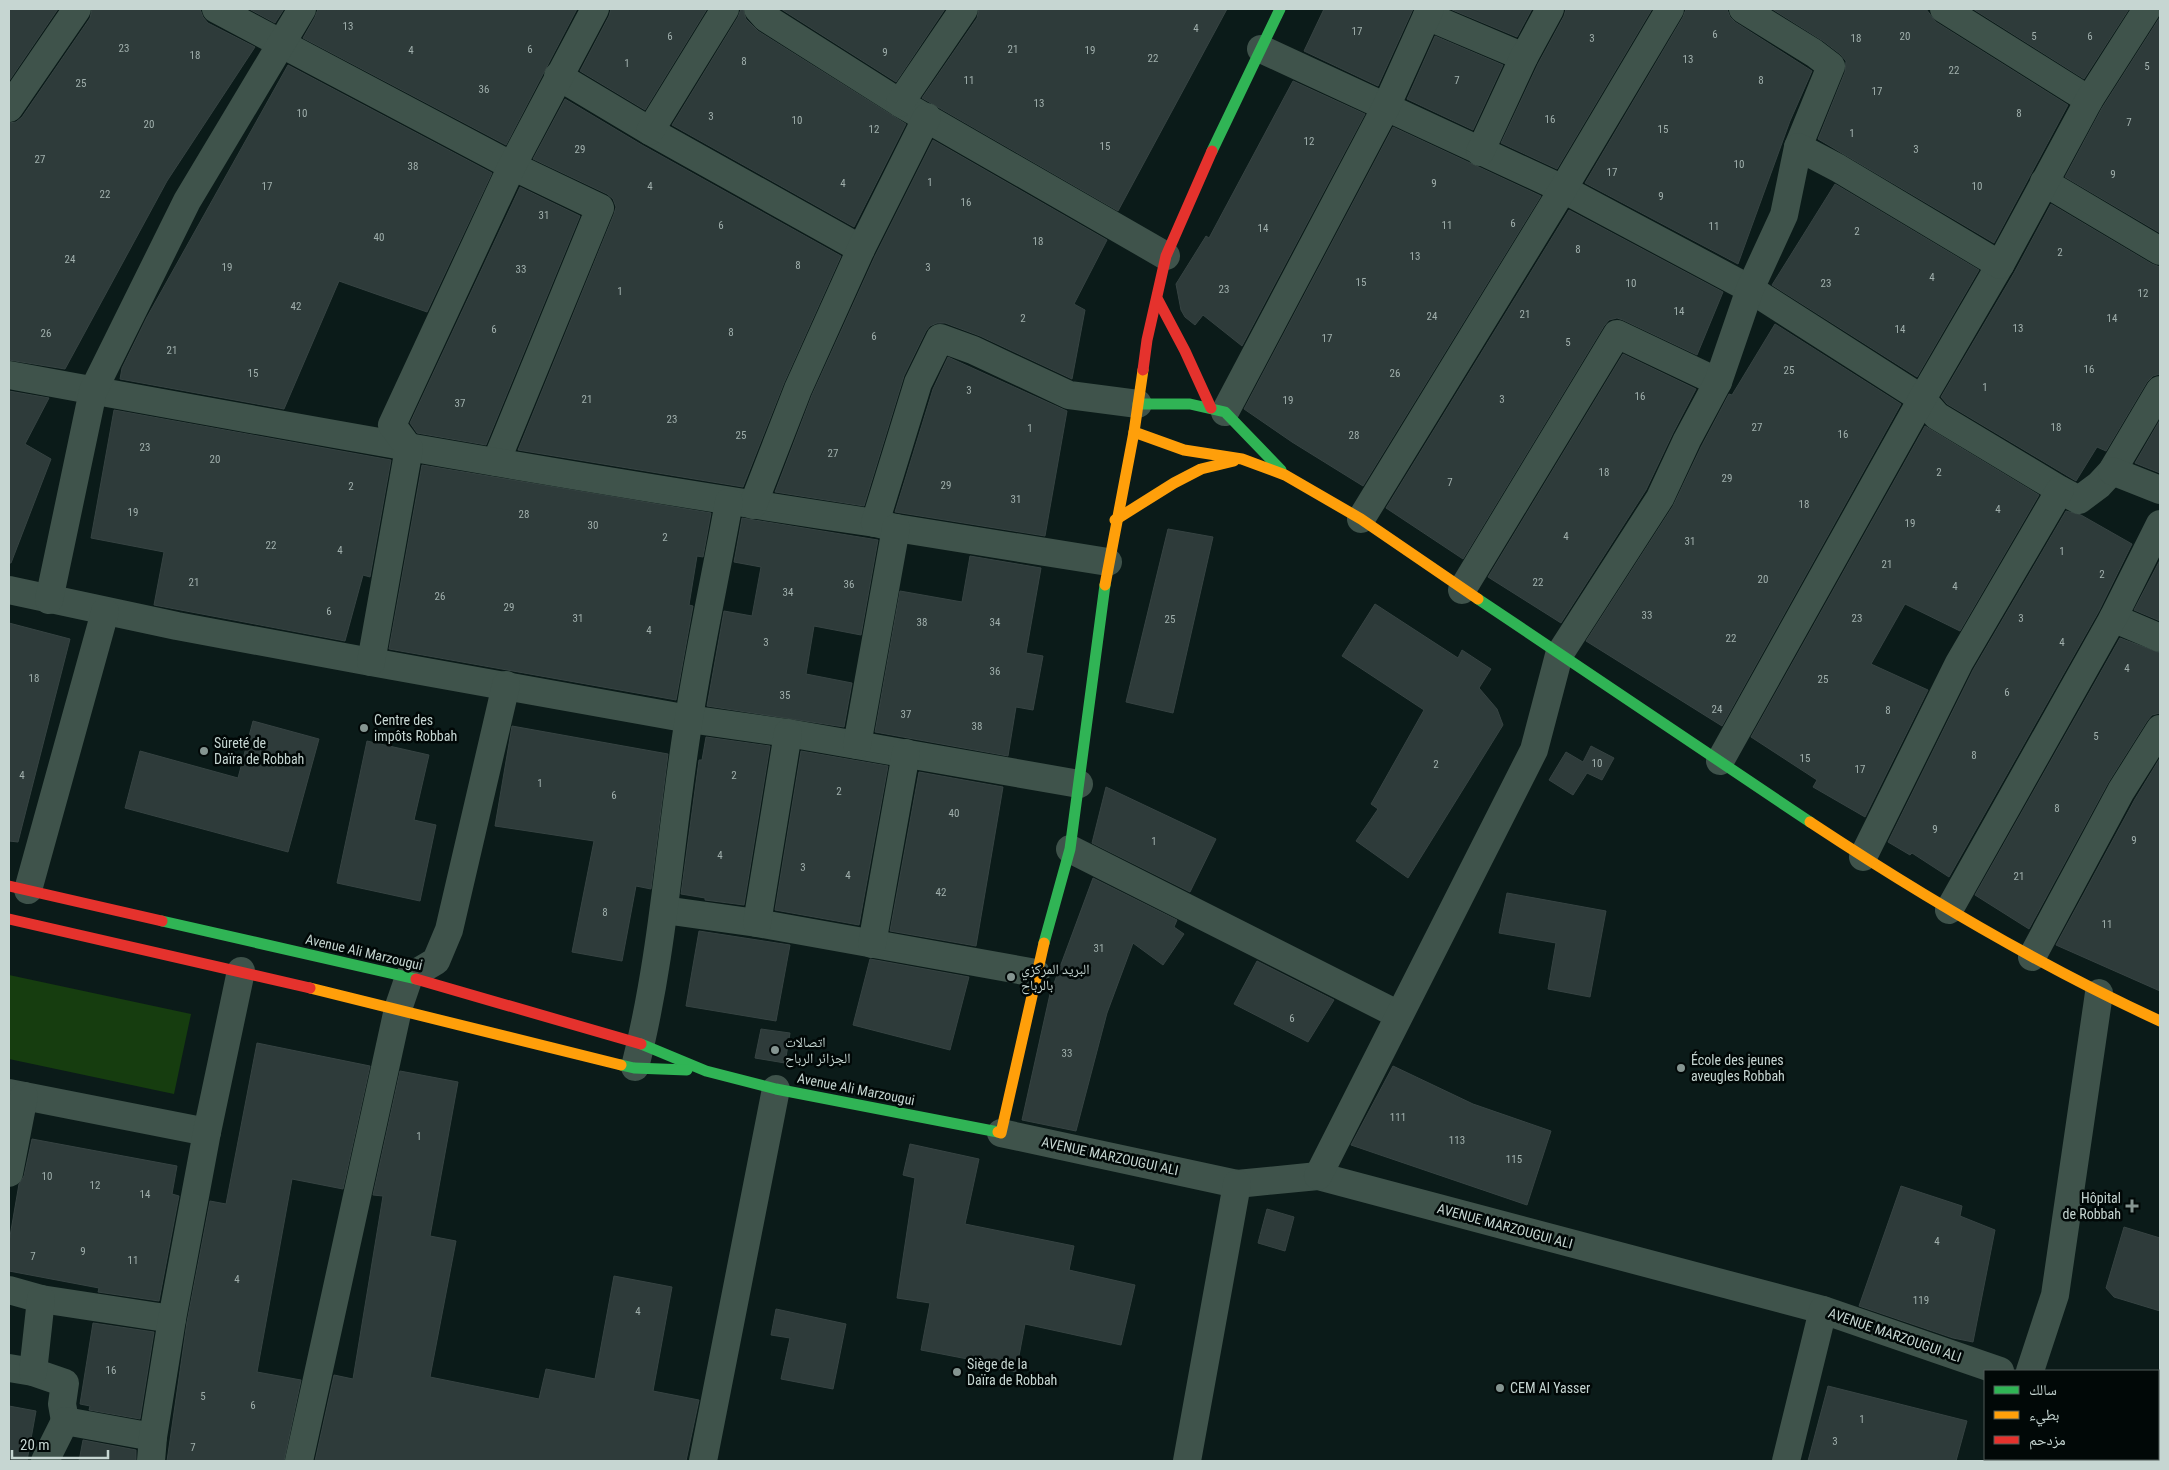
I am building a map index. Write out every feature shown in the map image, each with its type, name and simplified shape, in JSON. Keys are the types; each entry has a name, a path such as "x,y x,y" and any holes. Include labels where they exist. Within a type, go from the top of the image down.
{"main road":[{"path":"1218,410 1176,403 1126,402 1148,340 1166,256 1206,163 1261,49 1272,12"},
{"path":"1158,300 1218,410 1285,475"},
{"path":"1001,1133 1036,973 1070,849 1108,562 1134,432 1184,450 1242,459 1285,475 1360,519 1462,590 1863,857 1949,910 2032,957 2099,993 2160,1021"},
{"path":"1115,520 1174,483 1195,473 1242,459"},
{"name":"Avenue Ali Marzougui","path":"18,888 409,977 637,1056 706,1071"},
{"name":"Avenue Ali Marzougui","path":"9,919 241,970 398,1009 637,1056 776,1089 1001,1133"}],"street":[{"path":"9,108 77,9"},
{"path":"216,9 512,166 600,208 496,462"},
{"path":"49,600 93,390 187,201 302,9"},
{"path":"371,662 409,448 392,425 512,166 595,9"},
{"path":"650,131 725,9"},
{"path":"758,9 766,18 900,103 1166,256"},
{"path":"900,103 964,9"},
{"path":"1480,152 1524,56 1550,9"},
{"path":"1360,519 1563,189 1670,9"},
{"path":"1318,1176 1534,750 1559,655 1660,498 1687,440 1718,382 1750,289 1784,215 1798,147 1831,66 1814,53 1743,9"},
{"path":"1720,762 1922,399 2000,265 2089,100 2147,9"},
{"path":"1951,10 2089,100"},
{"path":"1218,410 1386,107 1428,12 1524,56"},
{"path":"1261,49 1563,189 1750,289 1922,399 1937,416 2060,490 2080,500 2099,485 2112,471 2160,390"},
{"path":"558,76 650,131 861,249"},
{"path":"637,1056 664,910 689,719 741,504 798,389 861,249 927,118"},
{"path":"1798,147 1838,168 2000,265"},
{"path":"2044,182 2160,250"},
{"path":"1462,590 1617,334 1718,382"},
{"path":"857,745 885,526 918,383 940,338 973,350 1069,395 1126,402 1134,432"},
{"path":"9,375 409,448 741,504 1108,562"},
{"path":"2112,471 2160,490"},
{"path":"1863,857 1959,663 2060,490"},
{"path":"1949,910 2113,618 2160,524"},
{"path":"9,590 105,612 371,662 689,719 788,733 1079,784"},
{"path":"18,888 105,612"},
{"path":"2113,618 2160,638"},
{"path":"300,1461 398,1009 409,977 436,961 449,930 506,685"},
{"path":"2032,957 2121,791 2160,729"},
{"path":"757,924 788,733"},
{"path":"872,944 906,753"},
{"path":"1070,849 1399,1015"},
{"path":"664,910 757,924 1036,973"},
{"path":"65,1421 152,1449 172,1320 207,1132 241,970"},
{"path":"2030,1370 2055,1295 2099,993"},
{"path":"703,1461 776,1089"},
{"path":"9,1173 16,1094 207,1132"},
{"name":"AVENUE MARZOUGUI ALI","path":"1001,1133 1237,1184 1318,1176 1823,1310 1997,1370"},
{"path":"1187,1461 1237,1184"},
{"path":"9,1290 41,1299 172,1320"},
{"path":"41,1299 21,1370 65,1383 62,1404 65,1421 45,1461"},
{"path":"1786,1461 1823,1310"}],"green space":[{"path":"9,975 191,1014 174,1094 9,1059"}],"building":[{"path":"9,9 58,9 9,81"},
{"path":"92,9 200,9 208,23 255,47 167,181 65,369 9,360 9,123 16,122 22,117 90,18"},
{"path":"249,9 284,9 275,23"},
{"path":"318,9 577,9 506,145 303,38"},
{"path":"611,9 707,9 645,110 580,71"},
{"path":"741,9 743,9 746,19 758,31 906,124 854,227 672,125 738,17"},
{"path":"781,9 945,9 896,82"},
{"path":"979,9 1227,9 1118,211 922,98 977,18"},
{"path":"1324,9 1413,9 1378,86 1304,51"},
{"path":"1450,9 1532,9 1517,37"},
{"path":"1566,9 1652,9 1557,169 1501,143"},
{"path":"1686,9 1727,9 1730,17 1735,22 1812,71 1790,121 1738,264 1585,183"},
{"path":"1772,9 1926,9 1936,22 2068,105 1994,243 1818,139 1845,72 1846,61 1823,41"},
{"path":"1973,9 2129,9 2084,79"},
{"path":"2160,17 2160,233 2065,177 2102,108"},
{"path":"1435,36 1503,65 1473,130 1407,99"},
{"path":"288,65 492,173 427,312 339,281 284,409 120,379 122,368 147,317"},
{"path":"1293,81 1365,114 1242,346 1203,315 1195,325 1185,317 1181,310 1176,284 1206,236 1209,238"},
{"path":"565,99 642,145 841,256 784,383 743,487 518,450 616,207 613,199 607,194 533,159"},
{"path":"1393,127 1541,196 1363,486 1292,442 1244,409"},
{"path":"933,140 1107,240 1074,304 1085,310 1072,379 980,336 945,323 937,323 930,326 926,331 904,376 864,506 775,492 812,395 875,256"},
{"path":"1835,184 1979,270 1917,377 1772,285"},
{"path":"520,187 580,216 486,445 417,433 410,423"},
{"path":"2051,204 2160,267 2160,374 2153,376 2147,382 2106,451 2097,447 2076,481 1947,404 1941,397 2014,273"},
{"path":"1569,210 1723,292 1697,355 1623,320 1617,318 1609,320 1463,559 1386,508"},
{"path":"1775,324 1901,404 1722,726 1586,641 1673,506 1729,394 1732,395"},
{"path":"1623,354 1696,389 1646,490 1561,623 1488,577"},
{"path":"948,357 1067,411 1045,536 895,512 933,389"},
{"path":"9,391 49,398 25,444 51,459 11,563 9,563"},
{"path":"114,410 391,460 370,577 363,575 345,641 154,605 164,552 91,538"},
{"path":"2160,420 2160,473 2135,463"},
{"path":"1925,426 2039,495 1960,631 1905,604 1871,664 1928,690 1865,817 1813,787 1817,780 1751,737"},
{"path":"422,465 711,513 703,557 697,556 689,605 693,606 676,700 389,649"},
{"path":"2066,511 2081,515 2132,544 2099,611 1949,877 1912,853 1910,855 1888,842 1973,670"},
{"path":"742,518 878,540 861,635 814,626 806,674 852,683 844,727 707,706 724,611 752,616 761,567 734,562"},
{"path":"1168,529 1213,537 1173,713 1126,702"},
{"path":"970,556 1041,568 1026,653 1043,656 1033,710 1016,707 1008,756 875,732 900,591 962,602"},
{"path":"2160,560 2160,621 2134,610"},
{"path":"1375,604 1458,658 1462,650 1491,669 1479,688 1497,709 1503,725 1408,878 1356,841 1378,809 1371,804 1424,710 1342,656"},
{"path":"9,623 70,639 18,842 9,841"},
{"path":"2120,638 2160,653 2160,713 2152,715 2147,721 2108,783 2029,929 1975,895"},
{"path":"253,721 319,739 288,852 125,808 140,751 238,778"},
{"path":"512,726 668,754 651,889 636,886 622,961 572,952 594,841 495,826"},
{"path":"706,737 770,746 744,905 705,900 705,898 681,894 699,760 702,760"},
{"path":"367,741 429,755 414,820 436,825 420,901 337,883"},
{"path":"1591,746 1614,758 1602,780 1587,773 1573,795 1549,780 1566,752 1583,762"},
{"path":"801,751 888,766 859,925 775,910"},
{"path":"2160,758 2160,991 2056,945 2135,799"},
{"path":"919,772 1003,787 976,946 890,931"},
{"path":"1106,787 1216,839 1190,892 1092,843"},
{"path":"1093,878 1177,920 1174,927 1184,934 1163,965 1133,943 1107,1013 1076,1131 1022,1120 1050,994"},
{"path":"1507,893 1606,911 1590,997 1548,989 1556,943 1499,933"},
{"path":"699,931 790,945 776,1021 686,1006"},
{"path":"870,959 969,977 950,1050 853,1025"},
{"path":"1257,961 1334,1000 1308,1042 1234,1004"},
{"path":"761,1029 790,1033 785,1063 755,1058"},
{"path":"257,1043 370,1066 343,1189 292,1179 257,1372 301,1380 284,1461 167,1461 187,1322 210,1201 226,1204"},
{"path":"1393,1066 1473,1104 1551,1131 1527,1205 1351,1145"},
{"path":"400,1071 458,1082 430,1236 456,1241 430,1377 539,1399 546,1369 595,1379 614,1276 672,1287 653,1391 699,1400 686,1461 315,1461 334,1375 353,1379 383,1196 373,1195"},
{"path":"32,1139 177,1166 172,1194 179,1196 159,1301 98,1292 99,1288 9,1271 9,1242 19,1184 24,1176"},
{"path":"910,1144 979,1159 965,1224 1074,1246 1069,1270 1135,1285 1121,1345 1025,1324 1016,1372 978,1365 978,1361 921,1350 930,1303 897,1298 915,1178 903,1175"},
{"path":"1901,1186 1962,1206 1960,1216 1995,1230 1973,1342 1953,1338 1859,1306"},
{"path":"1267,1209 1294,1217 1285,1251 1258,1243"},
{"path":"2124,1227 2160,1238 2160,1311 2114,1297 2106,1288"},
{"path":"776,1309 846,1324 833,1389 781,1379 790,1338 771,1335"},
{"path":"93,1323 154,1332 140,1419 89,1410 90,1406 80,1404"},
{"path":"1828,1386 1967,1421 1956,1461 1808,1461"},
{"path":"9,1406 36,1411 27,1461 9,1461"},
{"path":"83,1440 136,1450 136,1461 79,1461"}],"traffic: fast":[{"path":"1212,151 1280,9"},
{"path":"1138,404 1190,404 1225,412 1281,470"},
{"path":"1044,943 1070,849 1105,585"},
{"path":"1478,599 1810,822"},
{"path":"162,921 416,979"},
{"path":"641,1044 706,1071 776,1089 998,1132"},
{"path":"621,1065 634,1068 687,1070"}],"traffic: slow":[{"path":"1105,585 1134,432 1143,370"},
{"path":"1134,432 1184,450 1242,459 1285,475 1361,519 1478,599"},
{"path":"1115,520 1174,483 1201,469 1234,461"},
{"path":"1810,822 1981,928 2070,977 2160,1021"},
{"path":"998,1132 1001,1133 1044,943"},
{"path":"310,988 621,1065"}],"traffic: jam":[{"path":"1143,370 1147,340 1166,256 1212,151"},
{"path":"1158,300 1185,351 1211,408"},
{"path":"9,886 162,921"},
{"path":"9,919 310,988"},
{"path":"416,979 641,1044"}],"place":[{"name":"Centre des impôts Robbah","path":"364,728"},
{"name":"Sûreté de Daïra de Robbah","path":"204,751"},
{"name":"البريد المركزي بالرباح","path":"1011,977"},
{"name":"اتصالات الجزائر الرباح","path":"775,1050"},
{"name":"École des jeunes aveugles Robbah","path":"1681,1068"},
{"name":"Hôpital de Robbah","path":"2132,1206"},
{"name":"Siège de la Daïra de Robbah","path":"957,1372"},
{"name":"CEM Al Yasser","path":"1500,1388"}]}
